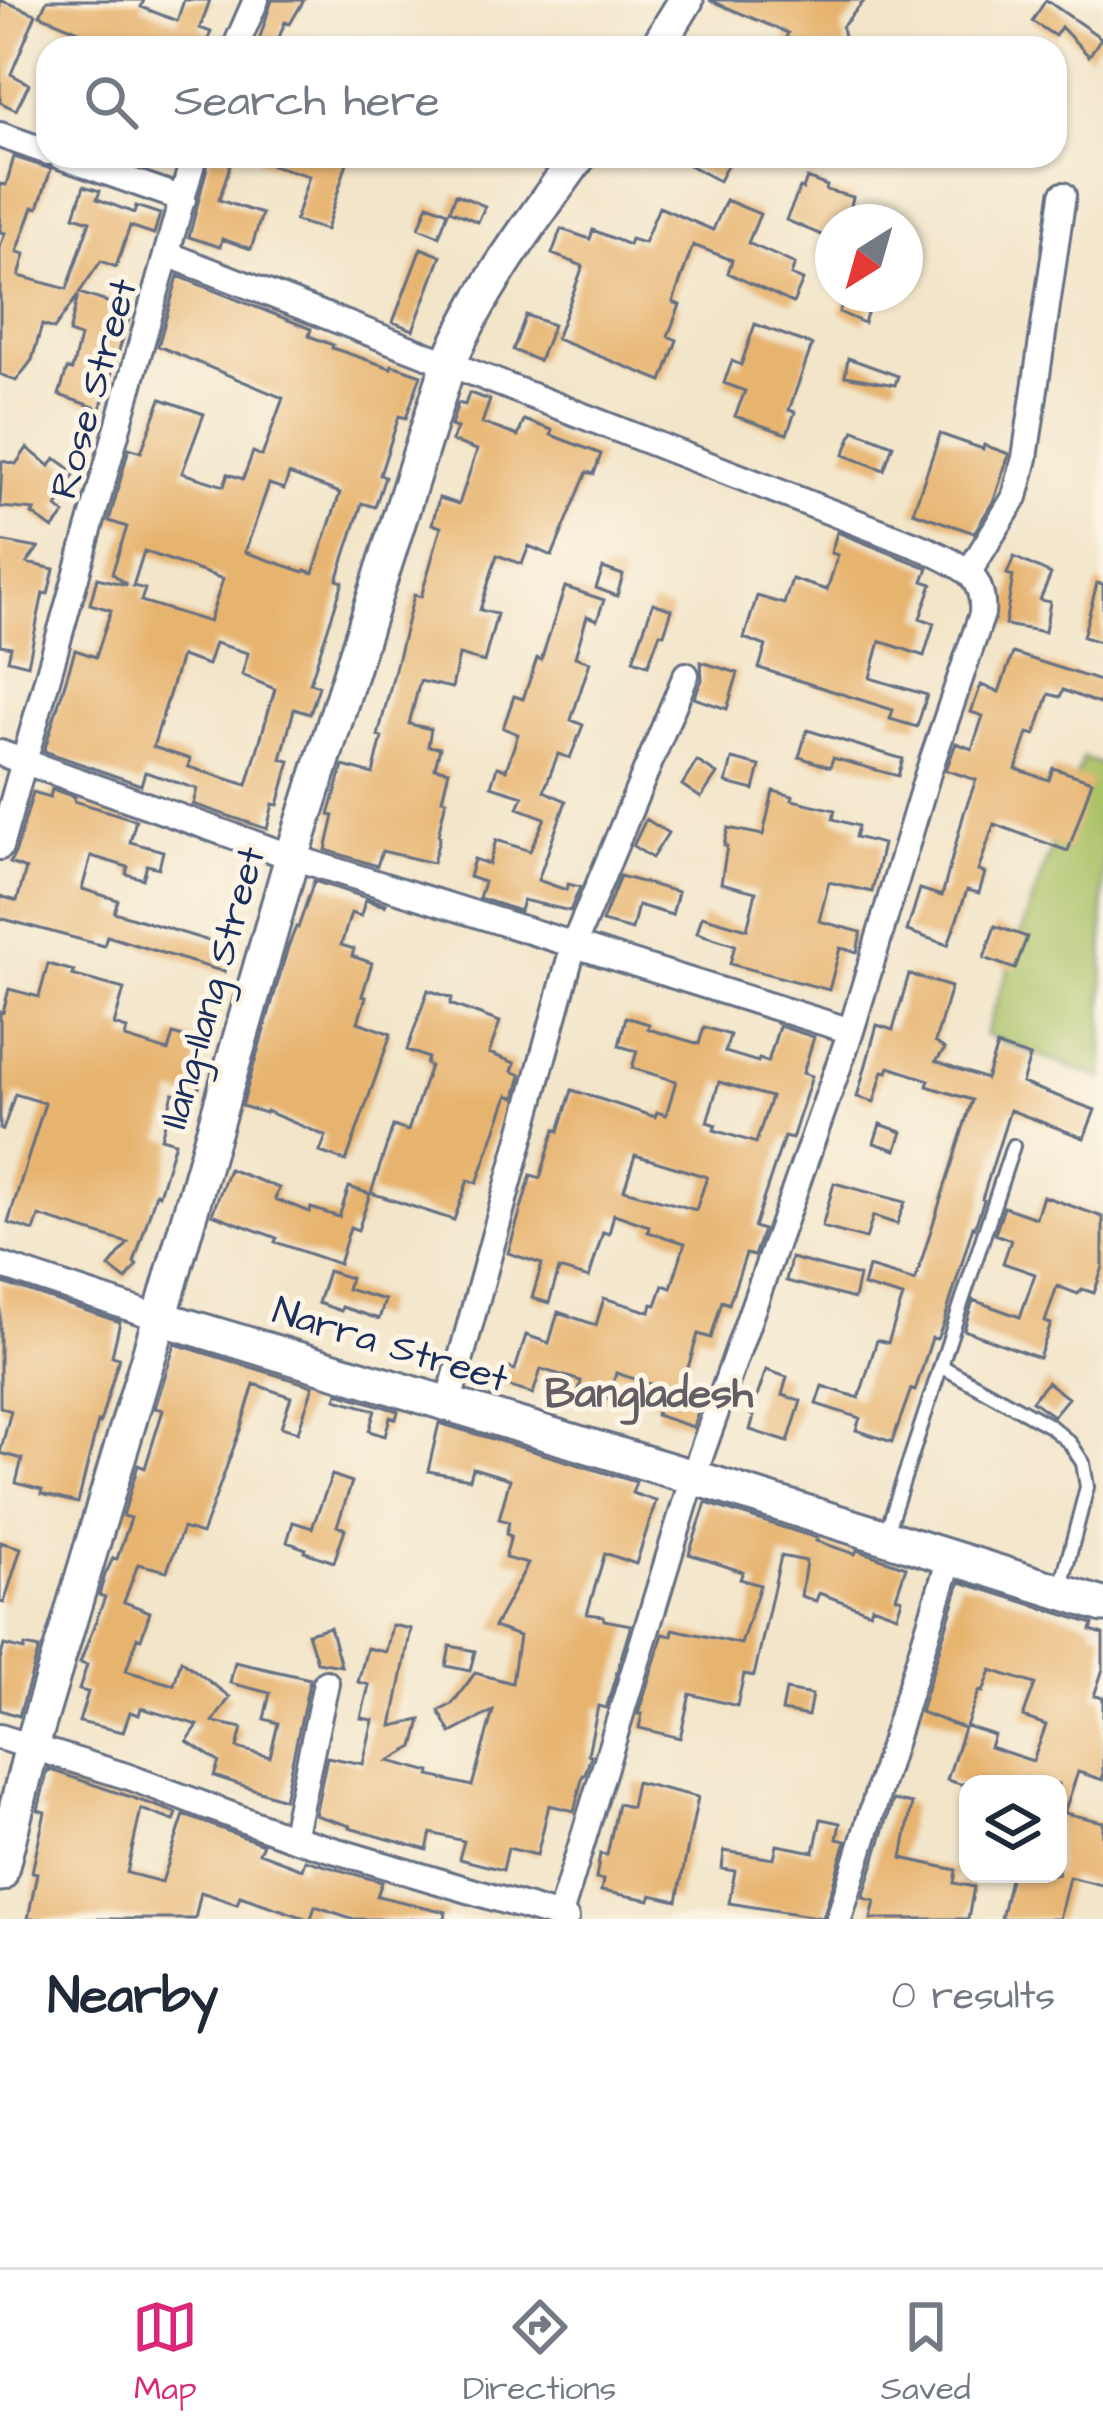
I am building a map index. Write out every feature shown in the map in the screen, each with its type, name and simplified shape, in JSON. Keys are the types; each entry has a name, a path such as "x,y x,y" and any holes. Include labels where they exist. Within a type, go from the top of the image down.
{"main road":[{"path":"664,36 686,0"},
{"name":"Ilang-Ilang Street","path":"0,1874 16,1742 160,1318 292,856 449,362 507,257 570,168"},
{"name":"Narra Street","path":"160,1318 1103,1605"}],"street":[{"path":"240,36 256,0"},
{"path":"0,135 36,148"},
{"path":"94,168 183,199"},
{"name":"Rose Street","path":"0,847 191,168"},
{"path":"969,572 1015,497 1020,478 1063,195"},
{"path":"16,1742 126,1776 293,1838 562,1918 693,1477 851,1031 928,773 982,614 979,584 969,572 928,550 167,254"},
{"path":"448,1405 574,944 686,675"},
{"path":"0,753 292,856 851,1031"},
{"name":"Narra Street","path":"0,1264 160,1318"},
{"path":"839,1919 950,1558"},
{"path":"293,1838 326,1683"}],"lane":[{"path":"884,1538 1013,1147"},
{"path":"940,1366 1050,1426 1070,1443 1083,1463 1087,1486 1060,1592"}],"green space":[{"path":"1083,758 1103,765 1103,1079 985,1035"}],"building":[{"path":"0,0 36,14 11,74 29,84 16,110 0,102"},
{"path":"47,0 144,0 141,7 177,21 184,0 210,0 200,28 211,32 209,36 77,36 79,31 40,15"},
{"path":"272,0 304,0 280,36 260,36"},
{"path":"709,0 865,0 842,27 844,36 788,33"},
{"path":"1046,0 1101,38 1089,56 1061,27 1055,36 1032,21"},
{"path":"14,157 36,168 51,169 17,252 25,254 19,276 67,289 90,221 74,216 84,186 100,191 97,199 134,213 136,206 160,214 154,234 130,226 116,267 101,261 79,293 132,310 100,409 59,395 67,369 72,370 80,337 69,333 78,295 54,329 42,325 32,360 16,381 0,374 0,247 5,233 0,232 0,184 6,185"},
{"path":"207,168 229,168 219,200 262,214 251,249 222,239 220,247 189,237"},
{"path":"282,168 345,168 326,230 295,221 309,176"},
{"path":"695,168 726,168 719,181"},
{"path":"807,178 827,186 826,190 853,197 851,204 815,204 815,232 786,220"},
{"path":"456,194 485,206 478,222 450,210"},
{"path":"726,200 760,214 748,243 795,264 791,275 803,280 793,303 728,273 732,260 693,245 673,302 680,305 668,336 677,340 662,381 556,339 583,266 552,254 561,229 590,239 593,230 629,245 631,239 644,243 659,207 713,230"},
{"path":"428,204 448,212 439,236 419,228"},
{"path":"421,248 441,256 413,330 393,322"},
{"path":"178,276 311,329 309,336 332,348 421,375 406,418 399,416 375,507 362,503 337,580 343,582 310,683 319,686 310,714 294,709 281,759 290,761 267,829 193,804 197,789 145,772 141,785 44,751 75,650 96,657 111,610 90,604 97,578 127,585 112,573 127,527 109,521 129,448 141,452 161,399 204,414 182,473 224,486 228,474 243,479 253,452 262,456 283,398 158,346","holes":["289,474 340,493 313,573 245,552 269,484 284,489","144,551 223,579 209,622 141,601 145,589 133,586","215,643 248,653 242,675 275,689 247,785 188,767 190,759 153,747 181,656 208,665"]},
{"path":"839,312 867,312 864,323"},
{"path":"526,315 553,325 539,361 513,350"},
{"path":"755,324 812,345 789,410 795,412 787,434 735,416 745,391 724,383 732,361 741,365"},
{"path":"848,358 898,376 895,385 845,376"},
{"path":"469,393 490,400 482,423 518,436 524,420 601,454 594,474 587,472 552,556 529,546 522,564 497,555 480,610 497,614 484,662 459,655 452,688 420,681 409,724 431,729 428,746 440,748 435,768 449,771 440,836 433,863 382,851 377,866 326,850 334,816 329,815 343,766 373,774 382,737 378,736 414,595 421,597 441,527 432,524 439,498 459,504 477,450 452,441 458,403 465,405"},
{"path":"854,430 893,445 884,470 844,455"},
{"path":"940,434 1009,454 994,500 974,533 913,512"},
{"path":"27,448 50,466 55,458 76,473 60,494 64,497 57,507 65,514 53,529 32,514 35,510 0,507 2,461 16,464"},
{"path":"837,532 928,568 923,581 932,584 920,618 934,623 924,656 880,641 870,678 927,695 917,727 890,719 893,710 759,668 766,646 744,638 757,596 784,604 792,579 827,590 838,555 831,553"},
{"path":"0,541 38,548 27,563 54,569 48,594 43,593 28,665 8,660 11,647 0,645"},
{"path":"1014,557 1051,574 1040,600 1050,602 1045,632 1005,625 1013,576 1007,574"},
{"path":"603,568 623,575 617,596 596,588"},
{"path":"1097,583 1103,584 1103,643 1083,637"},
{"path":"565,587 604,600 597,620 587,616 575,657 590,662 571,720 583,725 570,758 558,754 544,791 566,801 538,880 566,890 568,884 580,887 570,911 523,900 520,911 479,898 484,882 469,877 474,859 489,864 496,840 530,851 545,818 518,808 523,796 491,786 497,767 506,770 518,734 503,728 514,696 523,699"},
{"path":"653,603 672,610 648,665 633,660"},
{"path":"1013,653 1103,682 1099,704 1063,690 1060,697 1049,694 1035,735 1028,733 1016,769 1049,780 1053,768 1092,781 1068,851 994,824 978,871 985,873 979,893 967,890 948,945 907,931 920,889 942,896 976,780 946,770 956,743 972,749 983,716 971,712 981,685 999,692"},
{"path":"701,662 738,673 727,709 694,698 702,680"},
{"path":"807,730 903,759 898,776 833,758 830,767 799,757"},
{"path":"732,759 760,766 754,790 726,783"},
{"path":"697,761 717,774 701,798 682,785"},
{"path":"52,789 75,797 74,801 136,820 130,842 163,851 159,868 147,865 143,879 126,874 128,867 91,856 82,889 118,900 114,912 232,948 224,972 107,936 104,946 0,918 0,896 17,901 26,869 10,863 33,792 50,797"},
{"path":"773,791 835,810 833,819 858,826 855,837 883,844 872,892 829,882 819,921 861,932 857,952 840,948 829,990 730,964 735,945 697,933 702,916 747,929 756,892 721,883 724,845 728,828 763,835"},
{"path":"646,819 668,833 652,858 633,846"},
{"path":"620,876 678,892 672,915 638,905 632,930 602,922"},
{"path":"314,881 386,904 365,900 361,916 351,913 341,945 354,949 352,956 372,963 358,1022 391,1034 346,1161 320,1152 326,1136 242,1106 288,947"},
{"path":"995,926 1027,937 1015,969 984,958"},
{"path":"48,964 124,989 114,1025 127,1029 125,1038 168,1051 173,1034 202,1043 192,1078 201,1080 196,1099 173,1093 161,1138 175,1142 137,1265 126,1280 109,1267 128,1243 39,1216 34,1231 8,1223 45,1103 15,1094 0,1129 0,1011 9,989 39,997"},
{"path":"909,974 951,987 935,1042 945,1049 936,1061 986,1079 997,1046 1030,1057 1022,1083 1095,1110 1084,1138 1010,1110 944,1322 937,1339 932,1338 892,1442 856,1430 860,1418 816,1404 822,1386 859,1398 877,1340 888,1343 903,1297 863,1286 868,1267 915,1281 972,1100 927,1086 929,1080 889,1067 883,1071 874,1102 857,1097 877,1025 893,1030"},
{"path":"428,990 452,998 450,1004 500,1022 489,1053 515,1063 512,1071 521,1075 515,1098 508,1095 477,1183 468,1180 454,1220 371,1193 393,1126 408,1131 430,1066 428,1058 407,1050"},
{"path":"626,1017 649,1024 648,1029 699,1044 704,1027 730,1035 725,1052 758,1062 768,1062 779,1026 814,1037 803,1073 812,1076 792,1139 784,1137 754,1227 763,1230 754,1256 746,1254 729,1304 722,1301 711,1338 698,1334 682,1388 704,1395 693,1427 656,1415 659,1403 649,1400 653,1385 616,1373 609,1399 579,1390 581,1381 541,1369 533,1394 497,1383 502,1366 515,1370 526,1335 549,1343 558,1312 596,1325 604,1298 650,1312 663,1285 671,1288 685,1243 648,1232 649,1226 614,1214 609,1234 603,1232 589,1278 559,1269 549,1303 532,1298 542,1264 508,1253 531,1175 540,1178 572,1090 655,1117 657,1112 666,1115 676,1081 632,1068 637,1051 619,1046","holes":["719,1082 771,1097 756,1143 714,1130 716,1125 707,1122","635,1155 707,1177 696,1210 624,1190"]},
{"path":"880,1124 902,1132 896,1150 874,1143"},
{"path":"229,1169 279,1188 275,1199 310,1212 311,1208 339,1217 349,1187 370,1194 358,1230 350,1227 339,1264 212,1214"},
{"path":"834,1183 905,1202 897,1224 873,1216 866,1239 822,1227"},
{"path":"1043,1196 1103,1217 1103,1267 1094,1293 1082,1289 1078,1294 1057,1286 1039,1358 964,1330 973,1300 1020,1317 1035,1274 1003,1263 1011,1240 995,1234 1004,1207 1036,1218"},
{"path":"791,1258 859,1276 854,1299 786,1281"},
{"path":"328,1271 350,1278 347,1289 385,1300 379,1319 318,1303"},
{"path":"0,1282 120,1322 112,1356 119,1358 78,1503 16,1483 22,1459 0,1453 11,1411 0,1407"},
{"path":"175,1344 313,1386 298,1432 281,1427 291,1397 254,1384 202,1534 183,1528 167,1571 138,1564 124,1602 150,1612 126,1671 174,1685 181,1660 230,1697 213,1722 242,1728 237,1748 270,1757 278,1723 264,1719 270,1693 230,1683 235,1662 310,1679 284,1799 214,1776 219,1762 187,1741 198,1725 141,1708 139,1715 130,1712 123,1732 79,1722 88,1692 79,1690 87,1665 80,1663 105,1597 99,1595 105,1575 113,1558 117,1559 131,1518 123,1516 138,1465 145,1468 163,1410 155,1408"},
{"path":"766,1370 787,1377 782,1395 801,1401 788,1442 750,1430"},
{"path":"1047,1382 1068,1398 1053,1416 1032,1401"},
{"path":"338,1393 398,1411 396,1419 390,1417 385,1436 369,1431 375,1410 336,1399"},
{"path":"439,1423 636,1482 632,1493 656,1501 636,1564 605,1553 587,1614 631,1625 606,1708 598,1706 591,1755 574,1811 549,1805 537,1855 508,1848 503,1870 459,1859 464,1841 431,1833 427,1850 315,1815 327,1757 363,1764 373,1720 361,1718 369,1685 358,1682 367,1648 386,1652 392,1625 411,1629 392,1726 421,1720 414,1747 389,1761 472,1786 493,1711 451,1733 439,1711 452,1704 475,1673 512,1683 519,1636 494,1627 528,1564 505,1558 509,1522 499,1519 510,1479 473,1468 470,1479 428,1471"},
{"path":"332,1475 352,1482 337,1526 345,1529 334,1562 287,1542 293,1522 312,1528"},
{"path":"706,1503 906,1567 896,1597 902,1599 897,1615 872,1606 870,1612 819,1593 816,1601 801,1596 806,1561 781,1556 754,1676 744,1674 737,1706 690,1694 680,1738 639,1728 642,1714 638,1714 663,1634 672,1636 673,1629 741,1644 760,1585 740,1579 743,1572 689,1554"},
{"path":"0,1542 21,1548 4,1603 0,1602"},
{"path":"960,1582 1093,1624 1091,1630 1103,1634 1103,1669 1094,1696 1103,1697 1103,1780 1078,1772 1067,1804 1067,1775 959,1775 959,1784 947,1780 964,1728 920,1712","holes":["991,1670 1035,1684 1023,1717 1046,1725 1033,1761 990,1747 994,1735 966,1726"]},
{"path":"330,1627 341,1666 317,1662 308,1633"},
{"path":"4,1645 39,1649 19,1716 0,1710"},
{"path":"450,1646 475,1651 470,1671 446,1666"},
{"path":"786,1690 812,1695 808,1716 782,1711"},
{"path":"48,1769 177,1813 174,1821 141,1809 127,1873 162,1882 184,1815 263,1844 259,1853 302,1869 305,1860 382,1882 377,1896 446,1912 445,1919 354,1919 315,1906 308,1919 240,1896 237,1904 201,1892 195,1919 28,1919 45,1812 38,1810"},
{"path":"636,1782 698,1797 677,1901 601,1891 603,1880 596,1879 600,1854 607,1855 618,1804 631,1807"},
{"path":"893,1800 912,1804 902,1858 956,1870 954,1883 974,1887 968,1919 871,1919 875,1901 863,1898"},
{"path":"1067,1814 1103,1822 1103,1885 1069,1877 1059,1919 1001,1919 1009,1883 1067,1883"},
{"path":"821,1819 840,1823 837,1839 846,1841 823,1918 729,1903 735,1871 722,1869 724,1851 774,1859 777,1845 814,1852"}],"district":[{"name":"Bangladesh","path":"649,1392"}]}
